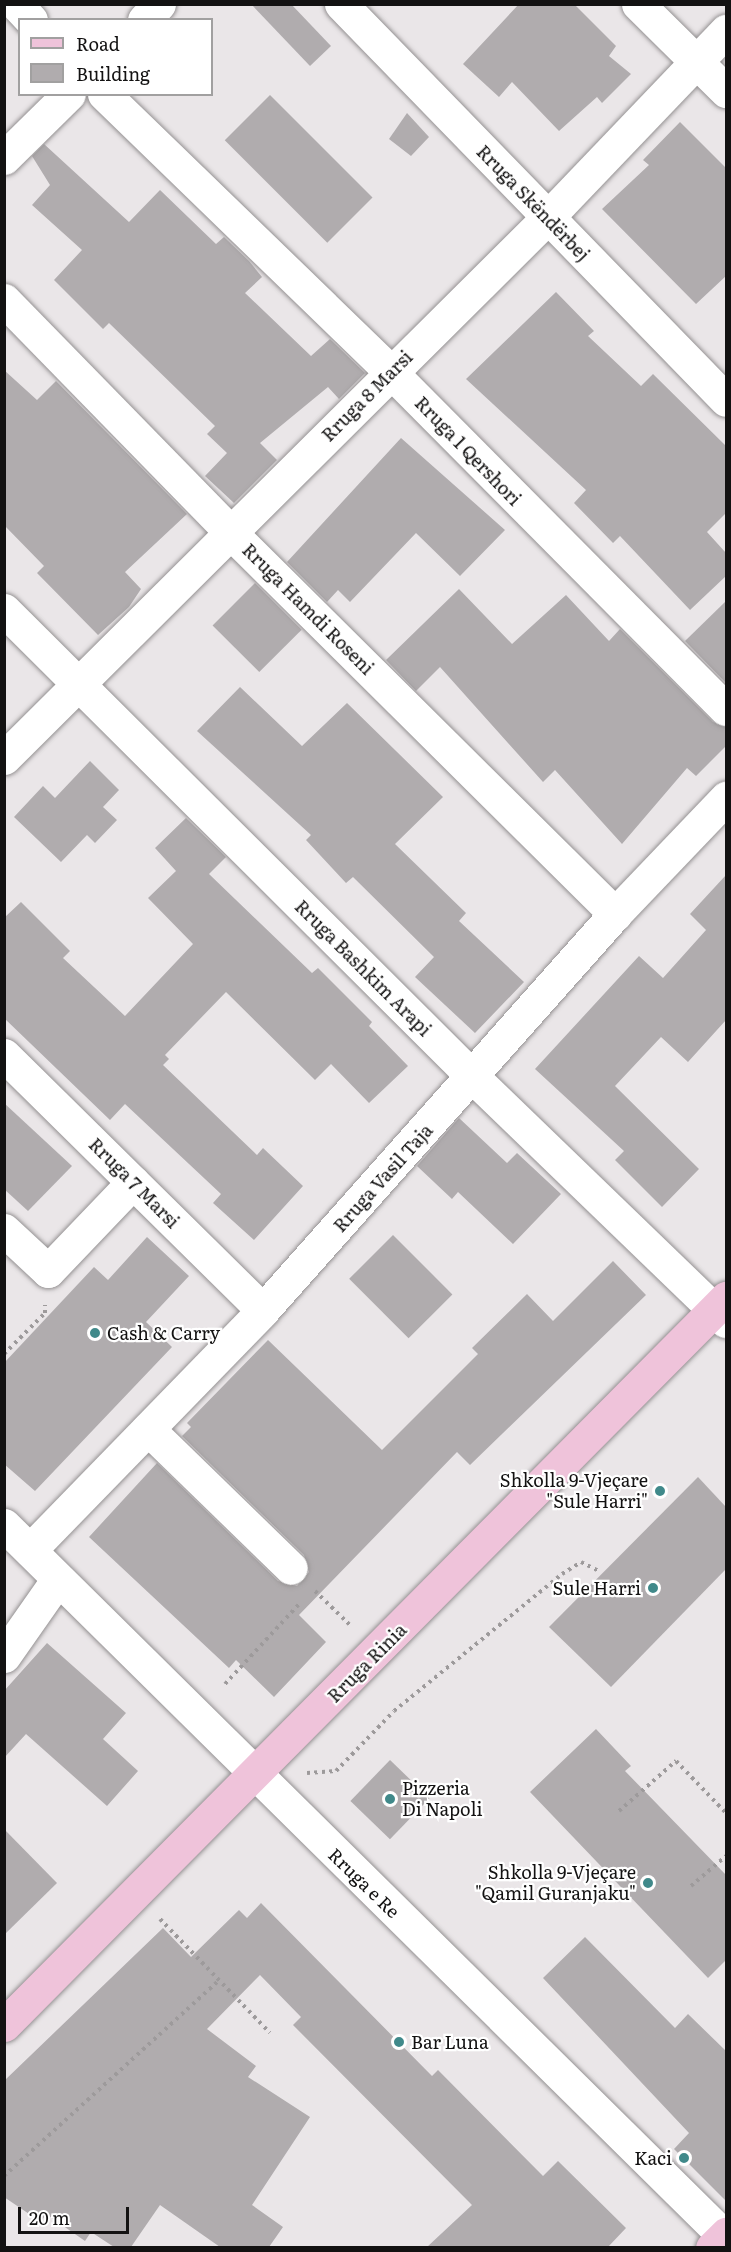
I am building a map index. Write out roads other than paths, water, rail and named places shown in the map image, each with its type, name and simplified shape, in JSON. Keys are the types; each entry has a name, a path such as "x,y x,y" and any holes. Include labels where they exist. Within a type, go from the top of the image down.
{"main road":[{"name":"Rruga Rinia","path":"4,2025 723,1310"}],"street":[{"path":"16,4 29,18"},
{"path":"146,18 159,4"},
{"name":"Rruga Skëndërbej","path":"341,4 726,400"},
{"path":"638,4 726,91"},
{"name":"Rruga 8 Marsi","path":"4,758 548,218 726,31"},
{"path":"4,158 67,96"},
{"name":"Rruga 1 Qershori","path":"106,96 391,372 726,709"},
{"name":"Rruga Hamdi Roseni","path":"4,300 232,534 615,914"},
{"name":"Rruga Bashkim Arapi","path":"4,610 474,1078 723,1310"},
{"name":"Rruga Vasil Taja","path":"30,1550 263,1310 474,1078 615,914 726,798"},
{"name":"Rruga 7 Marsi","path":"4,1055 263,1310"},
{"path":"4,1230 48,1271 133,1182"},
{"path":"148,1429 302,1578"},
{"name":"Rruga e Re","path":"4,1525 722,2239"},
{"path":"4,1656 58,1579"}],"place":[{"name":"Cash & Carry","path":"95,1333"},
{"name":"Shkolla 9-Vjeçare \"Sule Harri\"","path":"660,1491"},
{"name":"Sule Harri","path":"653,1588"},
{"name":"Pizzeria Di Napoli","path":"390,1799"},
{"name":"Shkolla 9-Vjeçare \"Qamil Guranjaku\"","path":"648,1883"},
{"name":"Bar Luna","path":"399,2042"},
{"name":"Kaci","path":"684,2158"}]}
